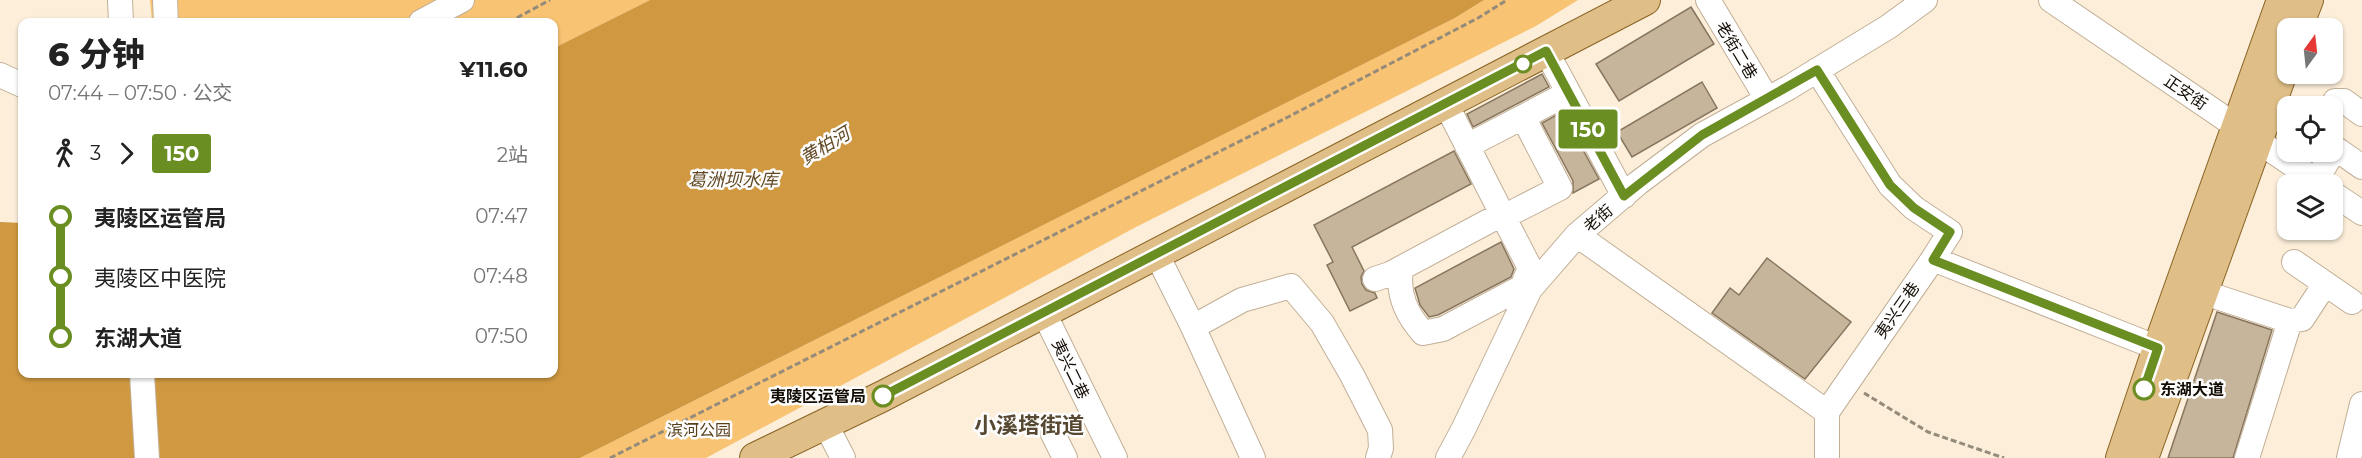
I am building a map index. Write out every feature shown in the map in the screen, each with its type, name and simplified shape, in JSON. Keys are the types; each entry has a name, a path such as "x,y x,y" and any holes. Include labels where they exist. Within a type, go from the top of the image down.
{"main road":[{"path":"734,458 1609,0"},
{"path":"755,458 883,396 1156,252 1645,0"},
{"path":"2143,458 2202,292 2282,0"},
{"path":"2301,18 2308,0"},
{"path":"2121,458 2158,348 2247,134 2277,77"}],"street":[{"path":"120,0 121,18"},
{"path":"165,0 166,18"},
{"path":"428,18 462,0"},
{"name":"老街二巷","path":"1708,0 1767,99"},
{"name":"老街","path":"1448,458 1530,289 1577,235 1702,135 1817,70 1888,27 1925,0"},
{"name":"正安街","path":"2051,0 2305,174"},
{"path":"1546,51 1624,196"},
{"name":"夷兴三巷","path":"1817,70 1890,185 1914,208 1950,232 1827,412"},
{"path":"0,75 18,83"},
{"path":"1467,146 1568,93"},
{"path":"2343,101 2362,114"},
{"path":"1401,269 1399,285 1402,297 1413,321 1423,333 1443,329 1522,287 1530,268 1510,212 1467,146 1446,104"},
{"path":"1376,279 1401,269 1560,188 1522,117"},
{"path":"2343,153 2362,167"},
{"name":"正安街","path":"2343,200 2362,213"},
{"path":"1577,235 1827,412 1827,458"},
{"path":"1156,252 1253,458"},
{"path":"1933,260 2158,348"},
{"path":"2294,262 2352,302"},
{"path":"2202,292 2290,321 2302,319 2325,284"},
{"path":"1193,327 1242,300 1291,286 1322,322 1380,430 1381,448 1378,458"},
{"name":"夷兴二巷","path":"1043,311 1115,458"},
{"path":"2247,458 2290,321"},
{"path":"142,378 147,458"},
{"path":"2349,458 2361,412"},
{"path":"825,423 843,458"},
{"path":"1053,434 1065,458"}],"path":[{"path":"516,18 550,0"},
{"path":"610,458 1278,122 1478,18 1507,0"},
{"path":"1848,382 1928,432 2004,458"}],"green space":[{"path":"150,0 650,0 558,46 558,18 152,18"},
{"name":"滨河公园","path":"1484,0 1578,0 1536,26 1136,227 706,458 580,458 1455,18"}],"water":[{"name":"葛洲坝水库","path":"650,0 1484,0 1455,18 580,458 0,458 0,222 18,223 18,378 558,378 558,46"}],"building":[{"path":"1691,7 1714,44 1619,101 1596,64"},
{"path":"1542,74 1549,87 1473,127 1467,114"},
{"path":"1702,82 1717,108 1632,157 1617,132"},
{"path":"1562,112 1599,179 1573,193 1573,181 1542,123"},
{"path":"1454,151 1471,184 1352,247 1364,271 1361,277 1362,284 1366,290 1375,293 1377,298 1350,311 1327,265 1333,262 1314,225"},
{"path":"1501,242 1514,269 1511,277 1438,315 1429,317 1420,305 1415,288"},
{"path":"1767,258 1851,322 1805,379 1712,313 1730,288 1739,295"},
{"path":"2217,312 2272,330 2233,458 2168,458"}],"bus line":[{"name":"150","path":"883,396 1546,51 1624,196 1702,135 1817,70 1890,185 1914,208 1950,232 1933,260 2158,348 2144,389"}],"place":[{"name":"东湖大道","path":"2144,389"},
{"name":"夷陵区运管局","path":"883,396"}],"district":[{"name":"小溪塔街道","path":"1029,425"}],"water label":[{"name":"黄柏河","path":"825,146"}]}
